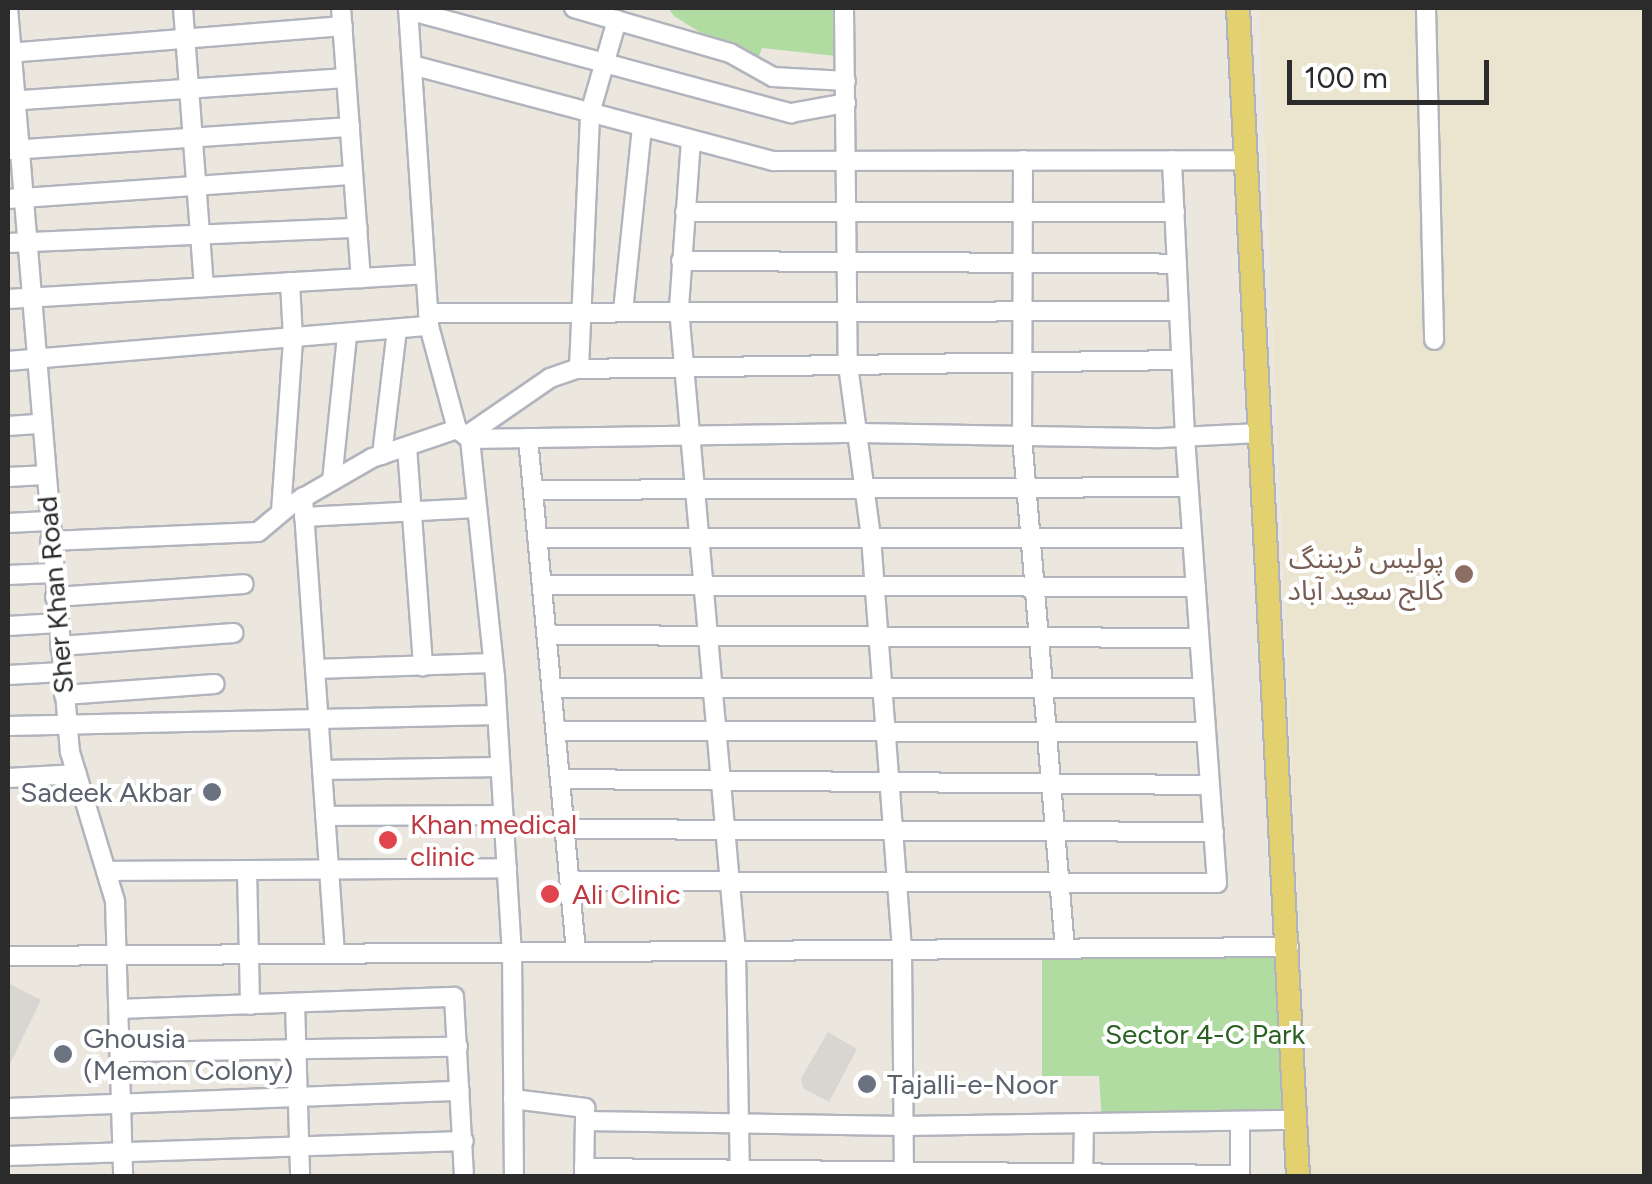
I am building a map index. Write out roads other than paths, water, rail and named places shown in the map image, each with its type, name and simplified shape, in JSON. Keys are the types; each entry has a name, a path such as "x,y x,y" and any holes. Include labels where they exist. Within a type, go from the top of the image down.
{"main road":[{"path":"1238,8 1298,1176"}],"street":[{"name":"Sher Khan Road","path":"8,8 17,242 31,298 67,722 76,774 115,901 123,1176"},
{"path":"182,8 204,288"},
{"path":"514,1176 512,952 494,663 477,508 464,435 428,320 408,8 791,113 846,104"},
{"path":"574,8 730,53 773,77 846,81"},
{"path":"639,8 650,29"},
{"path":"844,8 848,364 871,538 902,950 904,1174"},
{"path":"1426,8 1434,340"},
{"path":"10,53 185,38 342,17 361,278"},
{"path":"580,368 590,112 617,20"},
{"path":"412,65 773,162 1248,160"},
{"path":"12,101 346,78"},
{"path":"623,311 642,126"},
{"path":"13,150 350,127"},
{"path":"692,140 679,309 736,951 740,1173"},
{"path":"1024,160 1022,436 1066,949"},
{"path":"570,881 1218,883 1188,487 1172,160"},
{"path":"15,199 354,175"},
{"path":"686,212 1175,212"},
{"path":"17,242 358,228"},
{"path":"681,261 1177,264"},
{"path":"8,299 424,274"},
{"path":"281,512 293,339 290,282"},
{"path":"8,360 347,335 397,330 428,320 580,312 1179,311"},
{"path":"382,455 397,330"},
{"path":"332,481 347,335"},
{"path":"464,435 550,378 580,368 1182,360"},
{"path":"8,426 40,424"},
{"path":"304,507 332,481 382,455 464,435 528,438 860,433 1185,437 1259,433"},
{"path":"528,438 576,952"},
{"path":"407,446 423,666"},
{"path":"8,477 44,475"},
{"path":"533,490 1188,487"},
{"path":"50,542 258,532 281,512 304,507 412,511 477,508"},
{"path":"304,507 334,954"},
{"path":"8,523 48,521"},
{"path":"537,538 1192,538"},
{"path":"8,575 53,572"},
{"path":"55,598 244,584"},
{"path":"542,586 1196,587"},
{"path":"8,626 58,623"},
{"path":"60,646 234,633"},
{"path":"546,635 1200,638"},
{"path":"315,669 494,663"},
{"path":"8,675 62,672"},
{"path":"64,695 215,684"},
{"path":"552,688 1203,688"},
{"path":"8,726 497,715"},
{"path":"556,731 1206,732"},
{"path":"322,770 500,766"},
{"path":"8,778 76,774"},
{"path":"560,779 1210,785"},
{"path":"325,816 504,815"},
{"path":"564,830 1214,832"},
{"path":"106,871 507,868"},
{"path":"247,870 250,1005"},
{"path":"8,956 1288,947"},
{"path":"119,1010 454,998 464,1176"},
{"path":"295,1003 300,1176"},
{"path":"121,1052 458,1047"},
{"path":"8,1108 123,1100 460,1091"},
{"path":"513,1099 585,1108 584,1172 1240,1176 1240,1120"},
{"path":"584,1121 904,1126 1295,1120"},
{"path":"1083,1175 1084,1123"},
{"path":"8,1156 123,1149 464,1141"}],"place":[{"name":"پولیس ٹریننگ کالج سعید آباد","path":"1464,574"},
{"name":"Sadeek Akbar","path":"212,792"},
{"name":"Khan medical clinic","path":"388,840"},
{"name":"Ali Clinic","path":"550,894"},
{"name":"Ghousia (Memon Colony)","path":"63,1054"},
{"name":"Tajalli-e-Noor","path":"867,1084"}],"park label":[{"name":"Sector 4-C Park","path":"1205,1034"}]}
